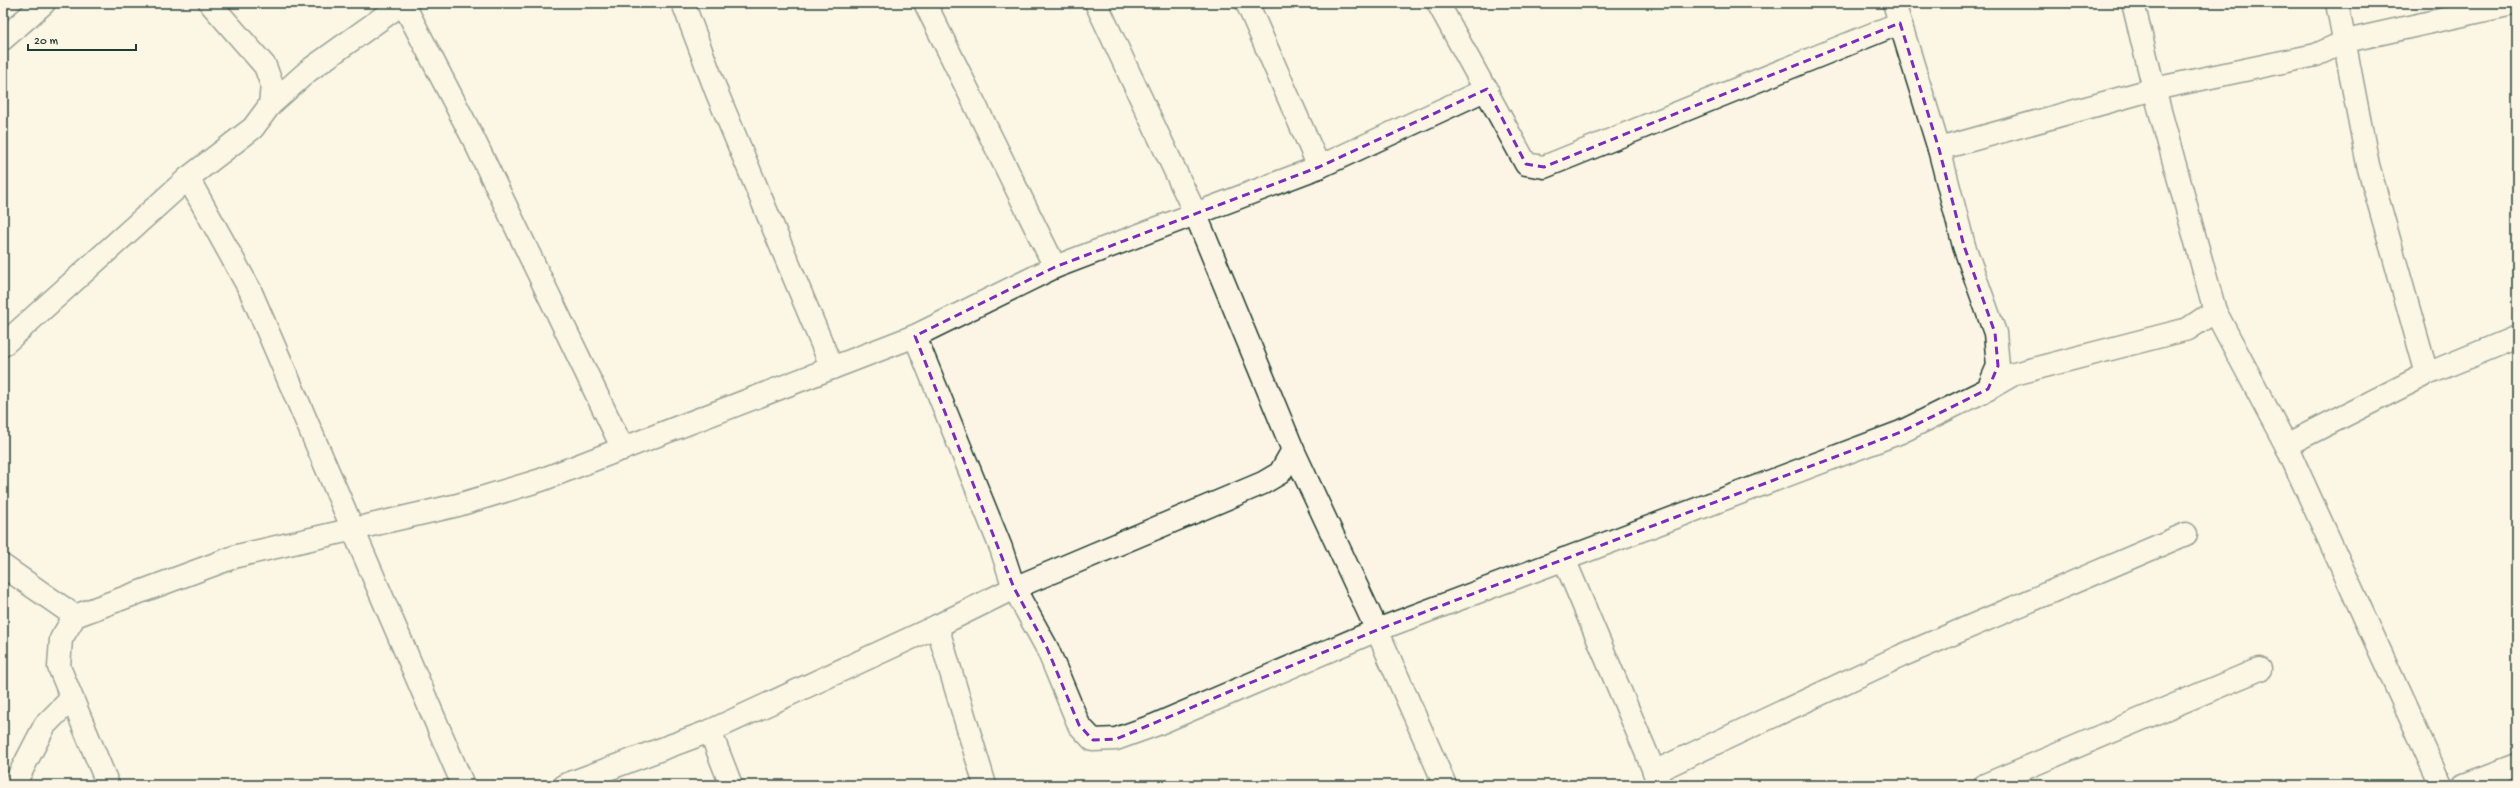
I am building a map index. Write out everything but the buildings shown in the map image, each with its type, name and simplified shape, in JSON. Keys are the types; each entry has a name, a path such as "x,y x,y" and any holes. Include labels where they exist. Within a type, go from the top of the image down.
{"street":[{"path":"3,39 44,3"},
{"path":"210,3 265,66 272,86 270,105"},
{"path":"3,345 188,178 253,128 270,105 308,71 403,3 474,140 623,449"},
{"path":"683,3 717,93 832,368"},
{"path":"925,3 1055,267"},
{"path":"1096,3 1195,212 1293,450 1377,630 1445,785"},
{"path":"1247,3 1319,167"},
{"path":"1438,3 1487,89 1526,164 1544,167 1897,13 1939,149 1964,246 1995,333 1998,366 1988,389"},
{"path":"2133,3 2154,89 2215,311 2286,445 2441,785"},
{"path":"2336,3 2346,41 2368,165 2427,374"},
{"path":"1939,149 2154,89 2316,55 2346,41 2517,3"},
{"path":"108,785 59,667 61,639 75,616 237,556 466,503 541,480 915,336 1055,267 1195,212 1319,167 1487,89"},
{"path":"188,178 250,290 463,785"},
{"path":"915,336 1001,548 1014,588 1047,648 1079,725 1093,740 1116,739 1155,725 1377,630 1901,432 1988,389 2014,374 2188,329 2215,311"},
{"path":"2286,445 2427,374 2517,336"},
{"path":"565,785 710,731 937,626 1014,588 1263,483 1280,473 1293,450"},
{"path":"1564,559 1657,779 1902,656 2186,534"},
{"path":"3,566 75,616"},
{"path":"937,626 985,785"},
{"path":"1985,785 2260,669"},
{"path":"14,785 45,725 71,699"},
{"path":"710,731 731,785"},
{"path":"2464,785 2517,764"}],"highlighted area":[{"path":"1900,23 1939,149 1964,246 1995,333 1998,366 1988,389 1901,432 1377,630 1116,739 1093,740 1079,725 1047,648 1014,588 915,336 1055,267 1319,167 1487,89 1526,164 1544,167"}]}
